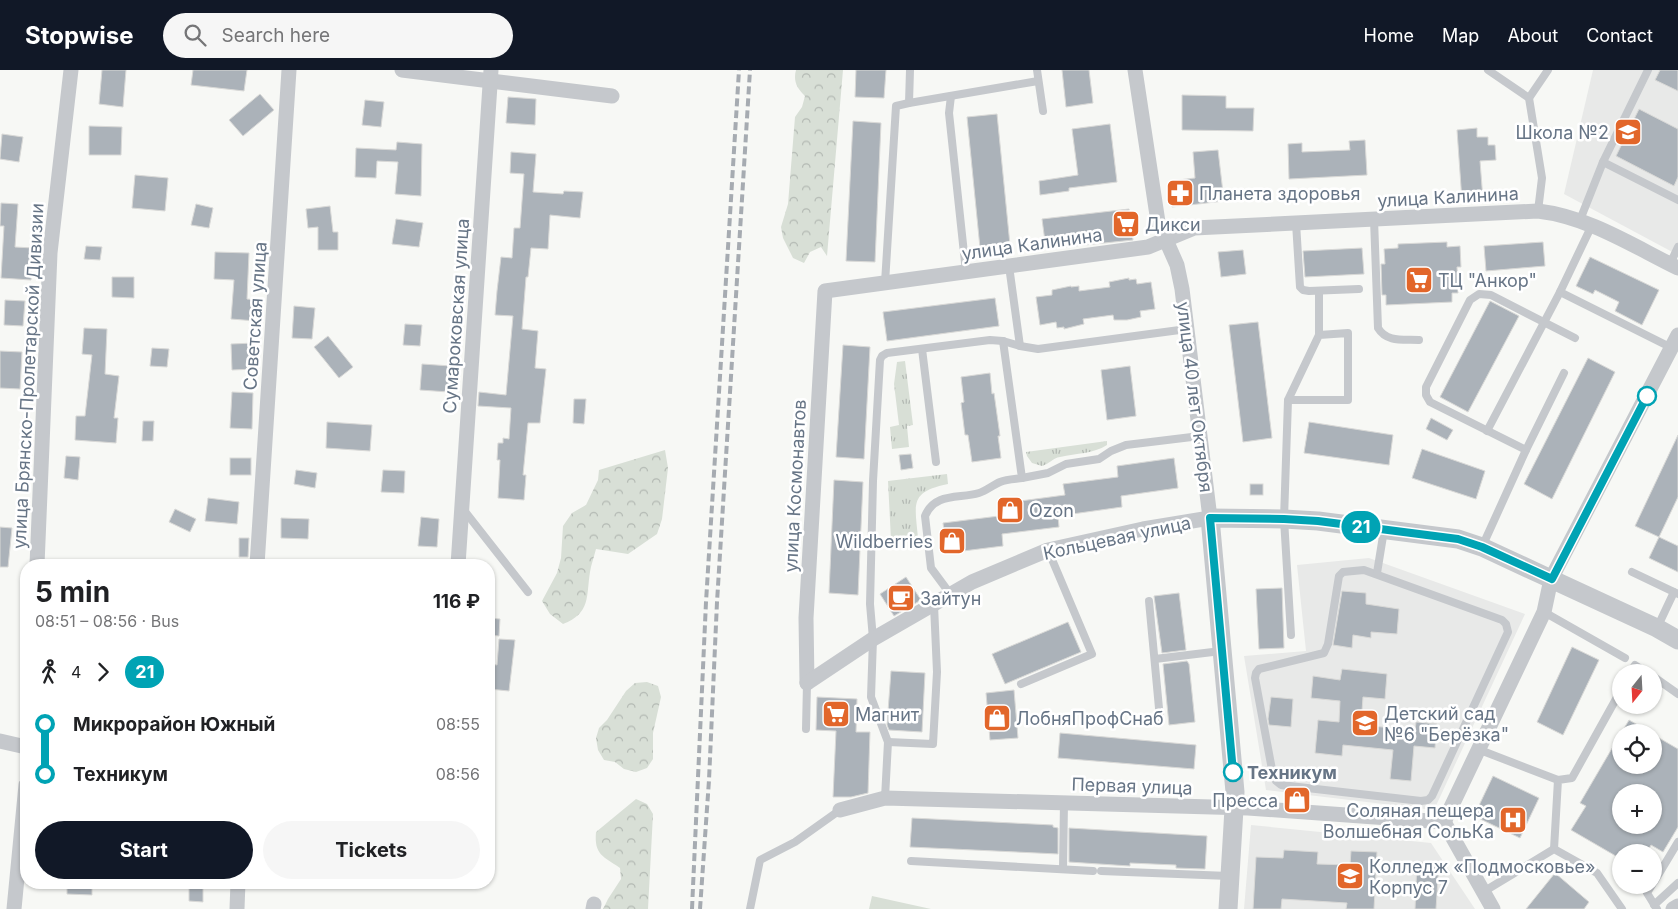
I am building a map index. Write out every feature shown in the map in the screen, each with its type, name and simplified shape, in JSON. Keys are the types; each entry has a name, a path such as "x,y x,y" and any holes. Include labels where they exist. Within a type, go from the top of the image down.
{"street":[{"name":"улица Брянско-Пролетарской Дивизии","path":"38,559 50,253 72,70"},
{"name":"Советская улица","path":"258,559 289,70"},
{"path":"402,70 491,75 612,96"},
{"name":"улица 40 лет Октября","path":"1135,70 1158,222 1177,265 1182,289 1210,518 1235,792 1228,909"},
{"name":"Сумароковская улица","path":"458,559 491,75"},
{"name":"улица Калинина","path":"825,291 1148,247 1194,228 1538,211 1551,212 1586,222 1674,266"},
{"name":"улица Космонавтов","path":"807,682 806,619 825,291"},
{"path":"1493,909 1444,822 1480,750 1544,612 1552,579 1676,344"},
{"name":"Кольцевая улица","path":"807,682 874,639 972,582 1048,550 1143,529 1210,518 1318,521 1458,539 1482,547 1552,579 1657,628 1678,640"},
{"path":"0,741 20,746"},
{"name":"Первая улица","path":"840,810 885,798 1234,808 1444,822"},
{"path":"14,909 20,847"},
{"path":"237,909 238,889"},
{"path":"1673,909 1678,906"}],"lane":[{"path":"909,102 910,70"},
{"path":"1037,70 1043,111"},
{"path":"1488,70 1529,98"},
{"path":"1538,211 1542,178 1529,98 1548,70"},
{"path":"1487,431 1560,292 1586,222 1603,162 1648,70"},
{"path":"886,283 896,106 909,102 1038,81"},
{"path":"951,96 949,113 966,272"},
{"path":"1603,162 1678,200"},
{"path":"1374,219 1378,328 1382,335 1388,339 1420,340"},
{"path":"1296,223 1300,287 1303,290 1320,291 1359,289"},
{"path":"1674,266 1678,247"},
{"path":"1009,266 1020,346"},
{"path":"1291,635 1284,519 1288,400 1319,335 1320,291"},
{"path":"1560,292 1676,344"},
{"path":"1526,450 1430,402 1426,395 1426,387 1470,300 1479,294 1491,295 1575,338"},
{"path":"885,798 888,742 871,697 874,639 870,604 874,481 880,360 882,356 990,340 1038,349 1187,329"},
{"path":"1288,400 1348,400 1348,333 1319,335"},
{"path":"1003,341 1022,478"},
{"path":"922,349 936,462"},
{"path":"1482,547 1526,450 1564,373"},
{"path":"951,595 931,568 925,516 935,502 944,498 979,493 1001,482 1048,473 1066,464 1099,459 1111,451 1126,445 1200,436"},
{"path":"462,507 528,592"},
{"path":"1377,573 1384,530"},
{"path":"1021,684 1092,654 1048,550"},
{"path":"1364,570 1377,573 1502,620 1506,624 1508,632 1432,796 1428,800 1421,801 1281,785 1272,775 1255,678 1256,673 1259,669 1324,653 1328,644 1339,576 1343,572 1364,570"},
{"path":"1632,572 1676,593 1657,628"},
{"path":"1150,601 1160,719"},
{"path":"888,742 933,744 937,672 934,605"},
{"path":"1544,612 1625,658"},
{"path":"1155,659 1223,650"},
{"path":"806,729 807,682"},
{"path":"1662,683 1678,694"},
{"path":"1480,750 1558,780 1572,778 1612,706"},
{"path":"1554,849 1558,780"},
{"path":"1063,869 1064,802"},
{"path":"750,909 760,860 795,842 840,810"},
{"path":"1662,869 1678,842"},
{"path":"1483,892 1554,849"},
{"path":"1554,849 1597,873 1622,909"},
{"path":"911,861 1230,876"},
{"path":"1648,894 1656,907 1678,883"}],"shaded area":[{"name":"Школа №2","path":"1593,70 1678,70 1678,255 1564,194"},
{"name":"Детский сад №6 \"Берёзка\"","path":"1369,558 1525,614 1434,810 1266,790 1244,656 1306,651 1297,565"},
{"name":"Колледж «Подмосковье» Корпус 7","path":"1251,825 1431,843 1475,909 1244,909"}],"green space":[{"path":"796,70 843,70 827,256 821,247 810,252 804,263 793,258 783,238 781,227 788,204 795,117 802,107 805,96 796,84"},
{"path":"905,361 913,425 907,426 909,447 892,449 890,427 899,425 894,384 897,362"},
{"path":"1107,441 1107,445 1102,448 1058,458 1042,466 1032,463 1026,452"},
{"path":"665,450 668,468 662,519 657,534 628,554 596,549 590,569 586,603 578,615 563,624 550,614 542,601 557,573 561,558 563,526 572,513 586,505 598,480 599,470"},
{"path":"947,474 948,484 926,491 917,501 918,538 891,540 888,481"},
{"path":"647,682 658,686 661,697 653,733 653,759 647,768 636,772 624,769 615,762 604,760 598,750 596,738 599,728 607,720 626,691 635,683"},
{"path":"636,799 647,804 653,814 648,909 603,909 621,879 620,868 604,857 598,850 596,832"},
{"path":"872,896 931,909 869,909"}],"building":[{"path":"102,70 126,70 123,107 99,104"},
{"path":"193,70 247,70 244,91 191,85"},
{"path":"856,70 886,70 884,98 855,97"},
{"path":"1062,70 1089,70 1093,103 1066,107"},
{"path":"1660,70 1678,70 1678,91 1655,80"},
{"path":"260,94 274,110 243,136 229,120"},
{"path":"1182,95 1226,96 1226,108 1254,108 1253,131 1182,130"},
{"path":"508,97 536,99 535,125 506,123"},
{"path":"365,100 384,102 381,127 362,125"},
{"path":"1639,109 1678,129 1678,177 1674,186 1616,156"},
{"path":"997,114 1011,255 981,258 967,117"},
{"path":"853,121 881,123 875,262 846,261"},
{"path":"1110,124 1117,182 1069,188 1069,191 1040,195 1039,181 1078,175 1072,129"},
{"path":"89,126 122,127 121,155 89,155"},
{"path":"1477,128 1477,137 1488,137 1488,145 1495,145 1496,160 1480,161 1483,200 1462,201 1457,130"},
{"path":"2,134 23,137 19,162 0,159"},
{"path":"1365,140 1367,175 1289,179 1288,144 1302,143 1302,152 1350,150 1349,141"},
{"path":"397,142 422,144 421,196 395,194 398,162 377,161 376,178 355,177 356,148 396,150"},
{"path":"1218,150 1224,201 1172,207 1170,181 1195,178 1193,152"},
{"path":"511,152 536,154 533,192 563,194 564,191 583,192 580,218 550,215 548,249 531,248 528,277 526,277 522,329 538,331 535,368 546,369 540,423 528,423 523,475 526,475 524,500 498,498 500,460 497,460 498,443 503,443 503,438 509,439 511,408 478,406 479,392 506,395 513,316 495,315 501,257 512,258 514,228 520,228 524,174 510,173"},
{"path":"135,175 168,178 165,211 132,208"},
{"path":"1,203 18,204 15,247 33,248 31,280 1,278 4,226 0,226"},
{"path":"196,204 213,208 209,228 191,225"},
{"path":"330,206 333,232 338,232 338,250 318,250 318,227 308,228 306,209"},
{"path":"1129,209 1133,240 1046,249 1042,219"},
{"path":"396,219 423,223 419,247 392,244"},
{"name":"ТЦ \"Анкор\"","path":"1447,242 1447,247 1460,246 1461,267 1457,267 1458,293 1452,293 1452,302 1386,305 1386,295 1382,295 1381,264 1385,264 1384,249 1398,248 1398,244"},
{"path":"1543,242 1545,266 1486,271 1484,246"},
{"path":"86,246 102,247 100,260 84,259"},
{"path":"1362,248 1364,274 1305,277 1303,251"},
{"path":"1243,250 1246,274 1221,277 1218,252"},
{"path":"215,252 249,253 247,299 257,300 256,321 231,319 234,280 214,279"},
{"path":"1590,257 1659,290 1642,325 1615,311 1619,302 1595,290 1593,294 1576,286"},
{"path":"112,277 134,277 134,298 112,297"},
{"path":"1129,278 1129,280 1136,279 1137,284 1151,282 1155,309 1140,311 1141,317 1127,320 1114,320 1113,315 1083,319 1084,324 1064,329 1064,327 1057,328 1056,322 1040,325 1036,297 1052,295 1052,290 1071,286 1079,286 1079,291 1110,287 1109,282"},
{"path":"995,298 999,326 887,341 883,312"},
{"path":"5,300 25,301 23,326 4,325"},
{"path":"1490,301 1519,316 1468,412 1440,397"},
{"path":"294,306 315,308 312,339 292,338"},
{"path":"1258,322 1272,438 1243,442 1229,325"},
{"path":"405,324 422,325 420,346 403,345"},
{"path":"84,328 107,329 105,374 119,376 114,418 118,418 116,443 75,440 76,416 85,416 92,355 82,354"},
{"path":"328,336 353,367 339,378 314,347"},
{"path":"255,343 256,369 232,370 231,344"},
{"path":"843,345 870,347 864,459 836,457"},
{"path":"152,348 169,349 167,367 150,366"},
{"path":"0,351 22,352 20,389 0,388"},
{"path":"1588,358 1615,372 1552,499 1524,484"},
{"path":"422,364 451,366 449,392 420,390"},
{"path":"1130,366 1136,416 1107,420 1101,370"},
{"path":"990,373 1000,436 998,436 1001,458 972,462 968,435 965,435 961,403 964,402 961,377"},
{"path":"232,392 253,393 252,429 230,428"},
{"path":"574,399 586,399 584,424 573,423"},
{"path":"1431,418 1453,430 1447,440 1426,429"},
{"path":"143,421 154,421 153,441 142,441"},
{"path":"327,422 372,425 370,451 326,448"},
{"path":"1309,422 1393,435 1389,465 1304,453"},
{"path":"1678,435 1678,497 1659,537 1635,526"},
{"path":"1422,449 1485,471 1476,499 1412,478"},
{"path":"911,454 913,468 901,470 899,455"},
{"path":"66,456 80,457 78,480 64,478"},
{"path":"230,458 251,458 251,475 230,475"},
{"path":"1174,458 1178,488 1121,496 1122,507 1058,516 1059,527 1002,534 1003,546 947,553 943,523 999,516 998,504 1065,495 1063,484 1118,477 1117,466"},
{"path":"296,470 317,473 315,488 294,484"},
{"path":"383,470 405,471 404,493 381,492"},
{"path":"834,480 863,482 858,595 829,593"},
{"path":"1250,484 1263,484 1263,495 1250,495"},
{"path":"208,498 239,502 237,524 205,521"},
{"path":"175,509 196,519 190,532 169,522"},
{"path":"421,517 439,519 437,547 418,546"},
{"path":"281,518 309,519 308,539 281,538"},
{"path":"0,527 12,528 8,567 0,567"},
{"path":"1659,537 1678,546 1678,572 1649,558"},
{"path":"239,538 249,538 248,557 239,557"},
{"name":"Зайтун","path":"906,577 921,600 894,616 880,594"},
{"path":"1282,588 1284,648 1259,649 1256,589"},
{"path":"1342,591 1366,593 1366,604 1399,609 1397,634 1371,632 1371,638 1353,635 1352,648 1333,645"},
{"path":"1179,593 1186,650 1162,653 1154,596"},
{"path":"495,619 500,619 499,636 495,636"},
{"path":"1068,622 1081,652 1005,684 992,654"},
{"path":"499,639 515,640 509,691 495,690 495,665 497,665"},
{"path":"1572,647 1599,660 1563,735 1537,722"},
{"path":"1187,661 1189,664 1195,722 1169,725 1163,664"},
{"path":"1342,669 1387,674 1385,699 1363,697 1361,725 1415,730 1416,722 1437,724 1435,748 1414,746 1411,781 1390,779 1393,750 1343,745 1342,756 1315,753 1318,720 1339,722 1340,701 1311,698 1313,676 1340,680"},
{"path":"891,671 925,673 922,732 889,730 887,725"},
{"path":"1014,690 1018,738 990,740 986,693"},
{"path":"817,697 857,699 856,732 870,732 868,793 851,797 833,797 836,731 816,730"},
{"path":"1271,697 1293,699 1291,727 1269,725"},
{"path":"1629,720 1636,724 1627,724"},
{"path":"1060,733 1196,745 1194,769 1058,758"},
{"path":"1662,740 1678,749 1678,827 1663,852 1662,844 1612,844 1612,854 1571,830 1586,806 1580,803 1612,748 1612,774 1662,774"},
{"path":"1493,776 1539,798 1520,838 1474,816"},
{"path":"912,818 1053,825 1053,827 1058,828 1058,854 910,847"},
{"path":"1069,828 1207,836 1205,869 1176,868 1176,865 1130,863 1130,866 1069,862"},
{"path":"1284,850 1318,852 1317,864 1350,865 1351,851 1377,852 1374,909 1346,909 1347,903 1282,899 1281,909 1253,909 1256,857 1283,858"},
{"path":"1417,862 1439,863 1436,909 1415,909"},
{"path":"1555,873 1589,902 1584,909 1526,909"},
{"path":"67,889 92,889 92,895 67,894"},
{"path":"189,889 203,889 203,902 189,901"}],"railway":[{"path":"692,909 706,602 739,70"},
{"path":"700,909 750,70"}],"bus line":[{"name":"21","path":"1233,772 1224,654 1210,518 1318,521 1458,539 1482,547 1552,579 1647,396"}],"place":[{"name":"Школа №2","path":"1628,132"},
{"name":"Планета здоровья","path":"1180,193"},
{"name":"Дикси","path":"1126,224"},
{"name":"ТЦ \"Анкор\"","path":"1419,280"},
{"name":"Ozon","path":"1010,510"},
{"name":"Wildberries","path":"952,541"},
{"name":"Зайтун","path":"901,598"},
{"name":"Магнит","path":"836,714"},
{"name":"ЛобняПрофСнаб","path":"997,718"},
{"name":"Детский сад №6 \"Берёзка\"","path":"1365,723"},
{"name":"Техникум","path":"1233,772"},
{"name":"Пресса","path":"1297,800"},
{"name":"Соляная пещера Волшебная СольКа","path":"1513,820"},
{"name":"Колледж «Подмосковье» Корпус 7","path":"1350,876"}]}
